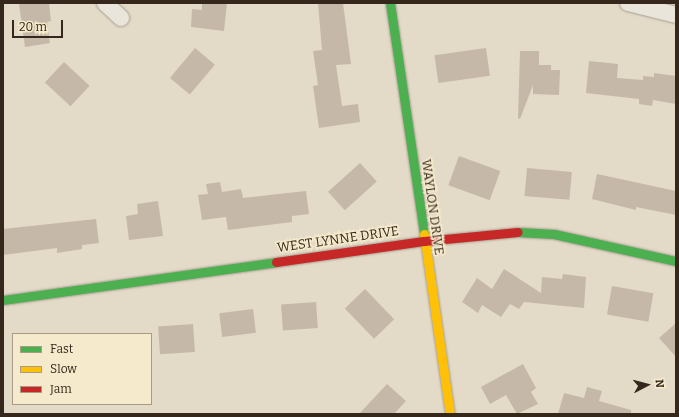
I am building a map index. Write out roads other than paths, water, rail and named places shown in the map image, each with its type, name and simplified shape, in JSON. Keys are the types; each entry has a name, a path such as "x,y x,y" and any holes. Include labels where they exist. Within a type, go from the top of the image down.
{"street":[{"path":"105,3 122,18"},
{"name":"WAYLON DRIVE","path":"393,3 424,241 450,414"},
{"path":"628,3 676,15"},
{"name":"WEST LYNNE DRIVE","path":"3,300 424,241 509,232 554,234 676,261"}]}
